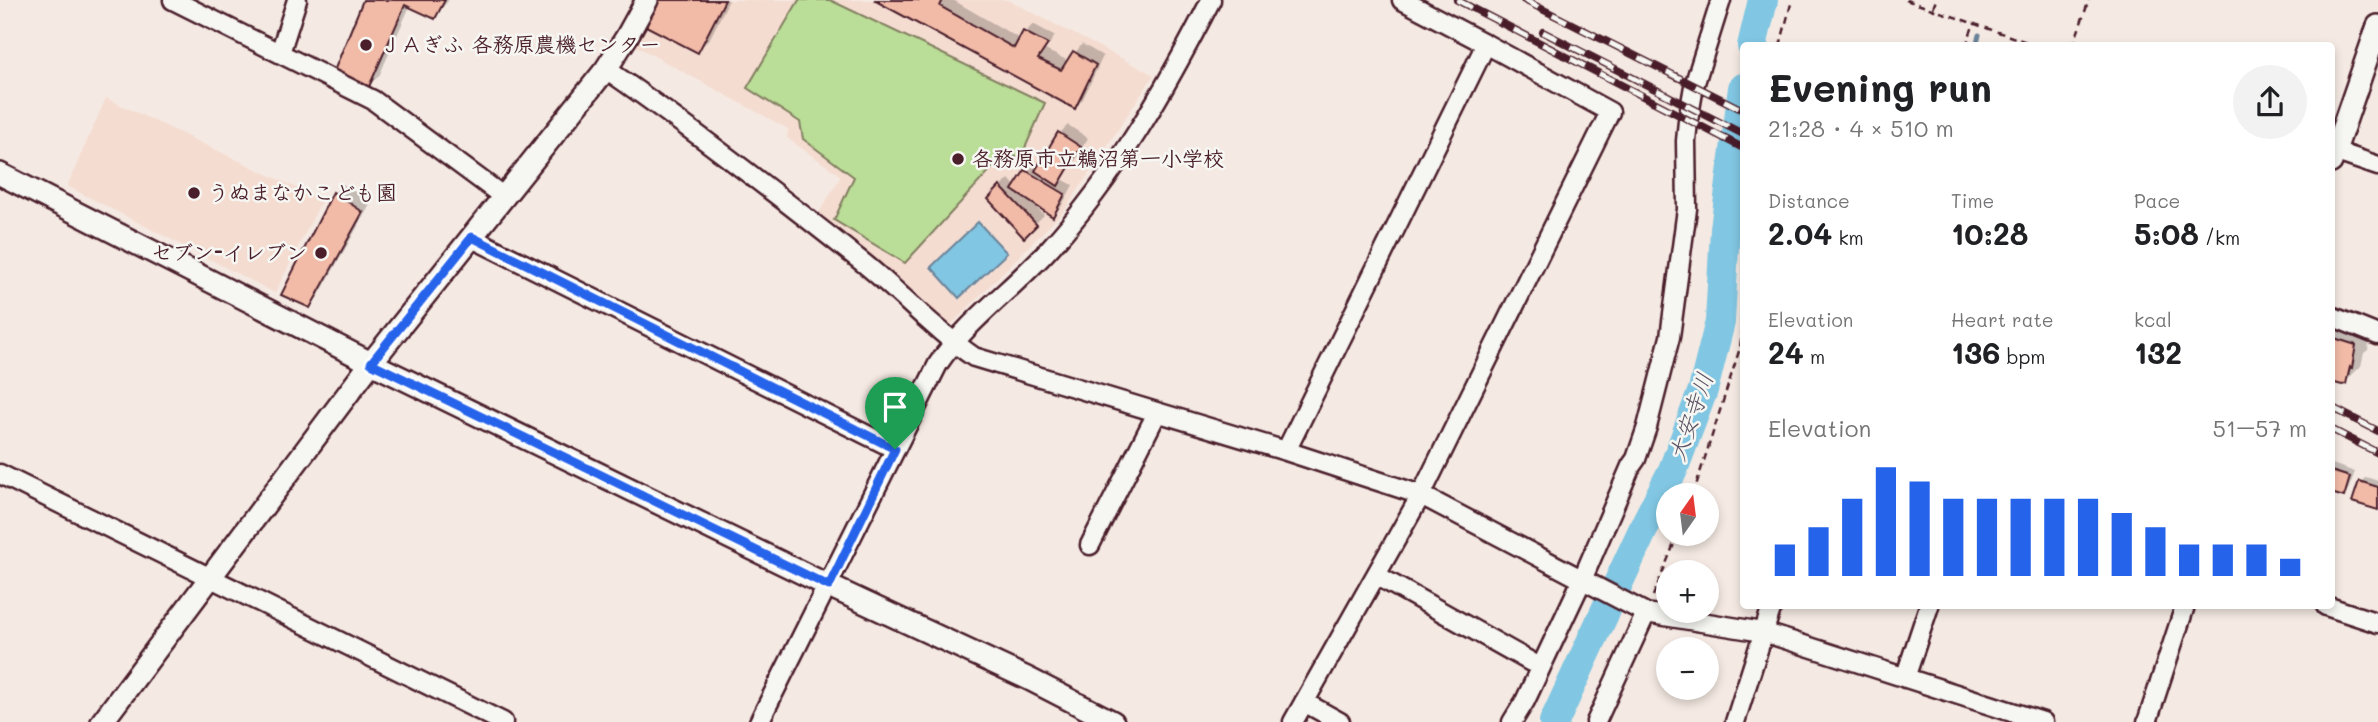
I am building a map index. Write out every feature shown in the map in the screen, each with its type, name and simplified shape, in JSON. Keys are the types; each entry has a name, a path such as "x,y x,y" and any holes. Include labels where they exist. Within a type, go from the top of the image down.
{"street":[{"path":"173,0 373,100 504,197"},
{"path":"280,53 297,0"},
{"path":"102,722 371,363 606,69 647,0"},
{"path":"760,722 938,364 953,343 1048,250 1090,201 1169,81 1211,0"},
{"path":"1293,722 1421,495 1610,112 1402,0"},
{"path":"1512,722 1525,701 1583,580 1640,448 1670,337 1687,209 1688,121 1717,5"},
{"path":"2335,150 2378,26"},
{"path":"1286,451 1486,44"},
{"path":"606,69 863,262 953,343 974,357 1286,451 1421,495 1645,613 1763,632 2043,722"},
{"path":"2335,156 2378,166"},
{"path":"0,174 371,363 829,586 1029,679 1113,722"},
{"path":"472,237 895,449"},
{"path":"2335,318 2378,335"},
{"path":"1090,545 1157,412"},
{"path":"0,474 503,722"},
{"path":"1376,575 1531,662"},
{"path":"1735,722 1771,609"},
{"path":"1905,678 1928,609"},
{"path":"2147,722 2184,609"},
{"path":"2335,609 2378,623"},
{"path":"1596,722 1645,613"},
{"path":"1304,702 1340,722"}],"path":[{"path":"1781,42 1791,0"},
{"path":"1906,0 2027,42"},
{"path":"1933,9 1936,0"},
{"path":"2074,42 2090,0"},
{"path":"1967,42 1974,23"},
{"path":"1697,483 1740,348"},
{"path":"1645,613 1673,546"}],"shaded area":[{"name":"各務原市立鵜沼第一小学校","path":"653,0 1008,0 1154,75 1065,210 946,330 817,216 841,176 787,138 788,129 632,44"},
{"name":"うぬまなかこども園","path":"106,98 322,200 275,293 67,186"}],"green space":[{"path":"799,0 830,0 1045,103 1021,157 1003,156 905,263 834,220 854,177 803,139 800,122 747,88"}],"water":[{"path":"978,222 1007,253 959,298 931,267"}],"building":[{"name":"ＪＡぎふ 各務原農機センター","path":"363,0 445,0 435,19 405,5 368,89 334,71"},
{"path":"656,0 725,0 698,53 644,25"},
{"path":"874,0 943,0 940,6 1014,48 1023,31 1048,44 1038,59 1061,70 1073,51 1096,65 1075,109"},
{"path":"1058,132 1081,147 1058,186 1035,171"},
{"path":"1025,170 1065,194 1053,217 1012,190"},
{"path":"1000,186 1037,225 1024,238 988,199"},
{"name":"セブン-イレブン","path":"333,192 363,212 310,308 281,295"},
{"path":"2335,338 2356,345 2352,368 2350,367 2346,384 2335,383"},
{"path":"2335,472 2350,477 2344,497 2335,494"},
{"path":"2359,481 2378,487 2378,510 2352,502"}],"waterway":[{"name":"大安寺川","path":"1753,42 1763,0"},
{"path":"1977,42 1979,35"},
{"name":"大安寺川","path":"1554,722 1673,470 1703,390 1720,322 1725,229 1740,112"}],"railway":[{"path":"1457,0 1740,146"},
{"path":"1524,0 1740,108"},
{"path":"1543,32 1740,132"},
{"path":"2335,409 2378,431"},
{"path":"2335,431 2378,453"}],"place":[{"name":"ＪＡぎふ 各務原農機センター","path":"366,45"},
{"name":"各務原市立鵜沼第一小学校","path":"958,159"},
{"name":"うぬまなかこども園","path":"194,193"},
{"name":"セブン-イレブン","path":"321,253"}],"route":[{"path":"472,237 895,449 829,586 371,363 472,237"}]}
